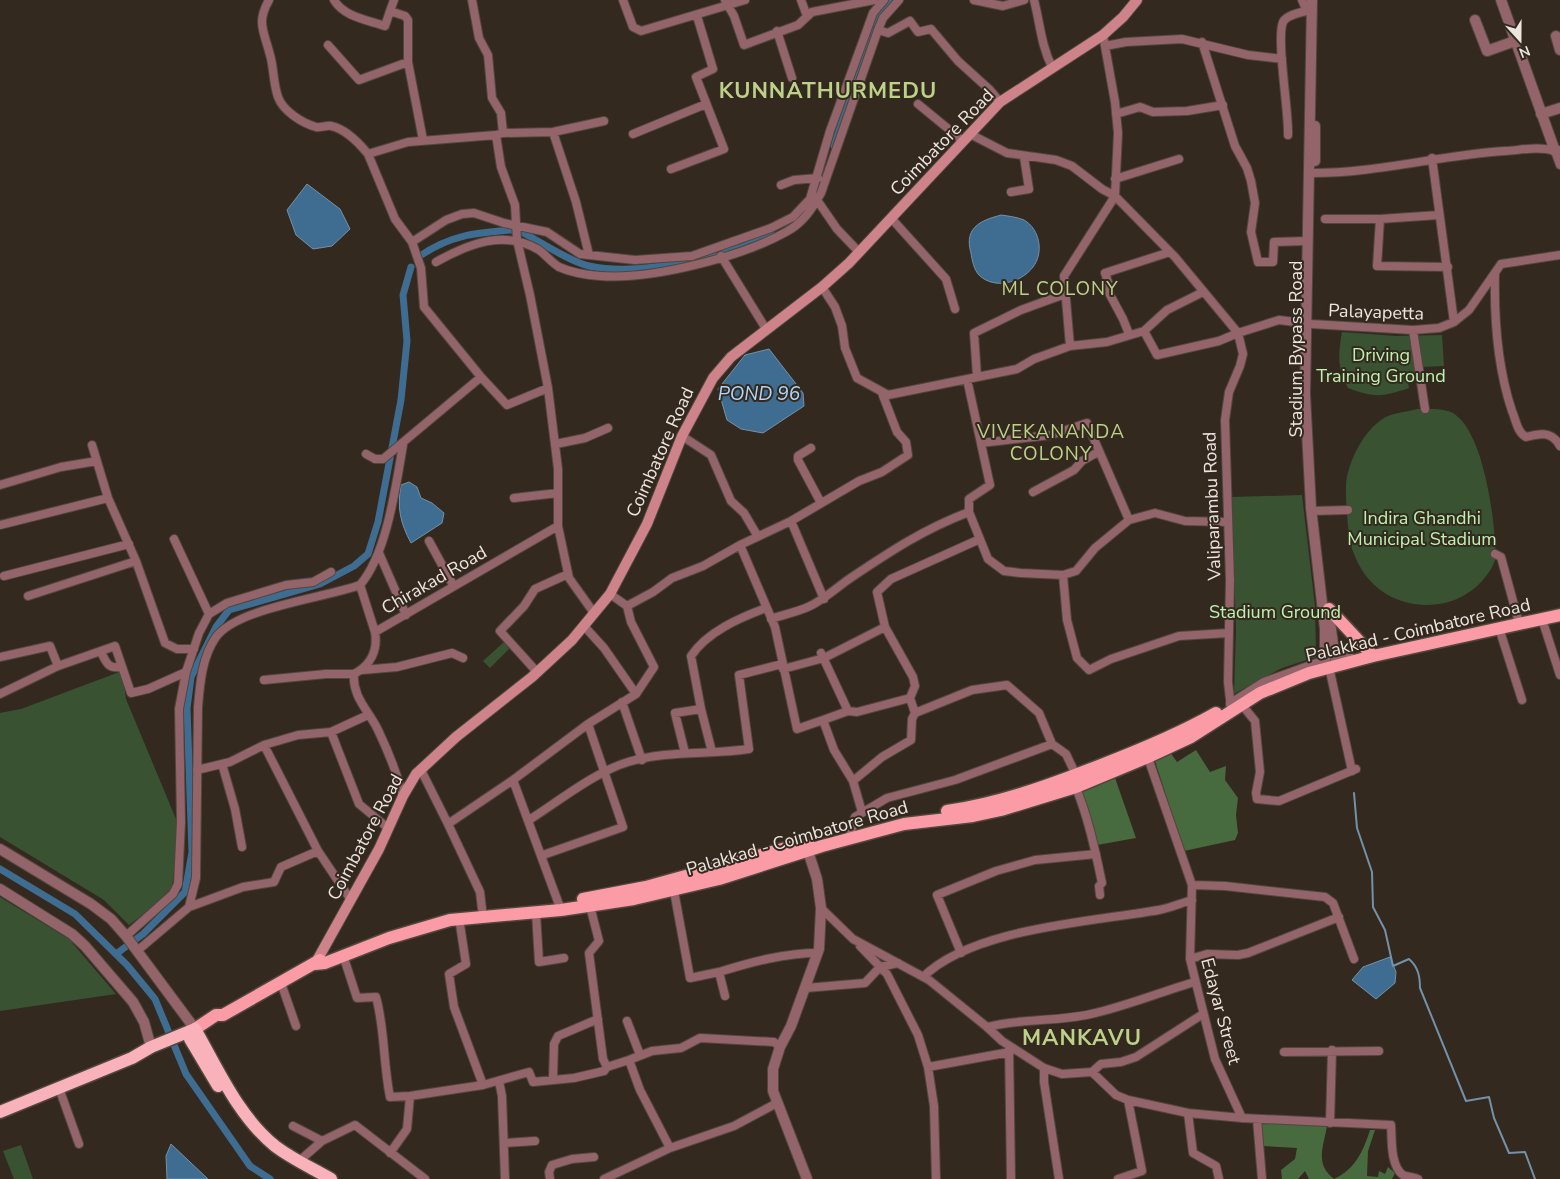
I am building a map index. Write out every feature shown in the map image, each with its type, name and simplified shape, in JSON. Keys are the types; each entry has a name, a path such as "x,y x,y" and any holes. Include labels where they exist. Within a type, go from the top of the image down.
{"highway":[{"name":"Palakkad - Coimbatore Road","path":"0,1112 190,1035"},
{"path":"190,1035 241,1109 249,1126 272,1152 315,1179"},
{"path":"249,1126 298,1162 331,1179"}],"main road":[{"name":"Coimbatore Road","path":"315,964 351,900 403,796 421,770 456,737 537,672 584,626 610,594 647,524 682,436 713,378 731,357 822,287 859,252 1000,102 1103,35 1123,17 1137,0"},
{"path":"1329,610 1373,656"},
{"name":"Palakkad - Coimbatore Road","path":"315,964 325,963 389,938 459,918 536,913 560,906 633,894 674,891 904,817 994,803 1074,780 1146,752 1260,693 1327,664 1373,656 1560,615"},
{"name":"Palakkad - Coimbatore Road","path":"190,1035 216,1015 223,1015 281,983 315,964 328,953 394,928 443,914 482,909 590,906 807,847"}],"street":[{"path":"269,0 261,15 262,29 278,98 285,109 317,128 331,126 355,139 368,154 395,219 412,242 421,268 424,307 481,377 507,405 548,388"},
{"path":"334,0 338,6 350,14 385,26 394,0"},
{"path":"472,0 479,38 488,55 492,98 501,113 502,167 515,205 517,240 548,388 556,444 558,526 568,574 582,599 594,613"},
{"path":"623,0 633,27 637,31 696,16 726,4 745,0"},
{"path":"802,0 807,16"},
{"path":"726,4 734,16 744,45 798,25 812,12 874,0"},
{"path":"436,262 458,249 477,243 499,239 517,240 544,253 558,266 600,276 682,268 721,256 787,231 804,218 817,200 830,131 873,13 884,0"},
{"path":"412,242 432,226 462,214 474,213 516,226 548,232 572,250 588,255 635,260 692,256 711,251 793,217 810,199 822,174 882,18 899,0"},
{"path":"974,0 1003,6 1024,0"},
{"path":"1034,0 1039,20 1041,41 1052,67"},
{"path":"1288,135 1288,112 1282,59 1283,23 1287,18 1310,7 1302,0"},
{"name":"Stadium Bypass Road","path":"1318,0 1307,241 1314,510 1335,658 1361,654 1373,656"},
{"path":"1501,0 1541,114 1557,150 1560,165"},
{"name":"Stadium Bypass Road","path":"1308,324 1311,173 1310,7"},
{"path":"390,11 405,16 408,20 408,62 422,140"},
{"path":"671,170 724,149 696,77 713,69 696,16"},
{"path":"1475,20 1487,51 1515,41"},
{"path":"878,30 888,33 910,21 918,32 931,28 958,61 990,90 1000,102"},
{"path":"778,31 792,78"},
{"path":"1070,346 1064,276 1115,196 1118,133 1103,35"},
{"path":"1556,36 1560,50"},
{"path":"1105,46 1157,39 1182,39 1202,42 1241,54 1282,59"},
{"path":"1202,42 1235,146 1247,168 1251,181 1255,203 1251,232 1258,262 1273,262 1274,242 1307,241"},
{"path":"328,45 359,80 408,62"},
{"path":"633,134 706,104"},
{"path":"918,104 966,138 1007,153 1024,157 1056,160 1072,166 1102,189 1115,196 1170,252 1238,333"},
{"path":"1116,114 1140,106 1153,112 1187,111 1223,105"},
{"path":"1541,114 1560,108"},
{"path":"368,154 408,142 422,140 553,132 604,121"},
{"path":"553,132 576,202 588,255"},
{"path":"1311,173 1391,167 1432,158 1546,148 1557,150"},
{"path":"1010,192 1029,189 1024,157"},
{"path":"1432,158 1454,322"},
{"path":"1115,179 1179,159"},
{"path":"781,185 822,174"},
{"path":"817,200 837,229 859,252"},
{"path":"1325,219 1439,215"},
{"path":"891,218 946,279 955,309"},
{"path":"1380,218 1377,266 1448,267"},
{"path":"1129,334 1108,292 1110,288 1105,272 1170,252"},
{"name":"Palayapetta","path":"1144,331 1157,355 1220,341 1238,333 1279,320 1308,324 1413,330 1439,328 1454,322 1468,310 1501,264 1560,255"},
{"path":"721,256 766,329"},
{"path":"1495,272 1494,311 1505,391 1520,434 1526,437 1546,433 1554,436 1560,446"},
{"path":"822,287 842,326 845,348 857,378 888,395 1017,369 1034,359 1070,346 1106,342 1144,331 1167,310 1203,292"},
{"path":"977,376 974,333 1003,318 1065,294"},
{"path":"1413,330 1425,409"},
{"name":"Valiparambu Road","path":"1234,707 1228,682 1230,580 1225,420 1229,392 1243,354 1238,333"},
{"path":"366,454 375,459 383,459 403,445 481,377"},
{"path":"967,379 990,485 969,499 969,512 988,559 1004,571 1063,575 1076,570 1095,548 1129,520 1155,513 1185,521 1228,522"},
{"path":"627,606 653,592 672,578 703,566 757,535 791,521 859,481 882,472 908,455 906,442 897,432 882,393"},
{"path":"981,443 1051,435 1087,423 1129,520"},
{"path":"556,444 585,438 608,428"},
{"path":"682,436 711,454 731,502 744,513 757,535"},
{"path":"92,445 108,498 136,561 165,643 177,649 194,649"},
{"path":"188,907 197,868 198,707 201,679 207,653 217,636 230,624 252,615 360,585 379,553 391,510 403,445"},
{"path":"811,448 798,456 798,460 821,503"},
{"path":"1033,492 1074,470 1082,461 1098,452"},
{"path":"0,485 61,467 97,461"},
{"path":"514,498 558,493"},
{"path":"0,525 108,498"},
{"path":"1234,707 1254,721 1260,772 1256,793 1257,799 1279,801 1354,770 1327,664 1314,510 1348,510"},
{"path":"771,619 808,607 824,599 838,586 907,541 935,525 969,512"},
{"path":"791,521 824,599"},
{"name":"Chirakad Road","path":"362,670 375,652 377,642 375,632 558,526"},
{"path":"174,539 209,614"},
{"path":"915,714 910,698 915,686 913,677 885,627 876,592 891,579 980,539"},
{"path":"429,541 453,586"},
{"path":"4,576 128,544"},
{"path":"740,545 771,619 797,730 848,711 857,712 910,698"},
{"path":"379,553 406,615"},
{"path":"1496,554 1501,557 1519,624"},
{"path":"28,596 136,561"},
{"path":"126,936 173,894 178,884 181,822 179,709 186,672 209,614 227,603 286,585 314,582 331,572"},
{"path":"537,672 500,630 524,606 535,589 568,574"},
{"path":"1063,575 1067,620 1077,658 1090,670 1111,658 1179,636 1228,632"},
{"path":"360,585 375,632"},
{"path":"448,824 513,780 588,724 636,694 654,667 631,622 627,606 610,594"},
{"path":"712,752 701,709 691,656 700,643 742,618 766,608"},
{"path":"1542,619 1560,675"},
{"path":"584,626 604,648 636,694"},
{"path":"529,820 604,773 628,762 685,753 749,748 739,675 783,667 823,655 885,627"},
{"path":"1500,628 1522,700"},
{"path":"0,657 50,646 58,666"},
{"path":"0,694 58,666 115,646 121,661 120,667 131,693 148,689 186,672"},
{"path":"101,652 108,666 120,667"},
{"path":"264,680 326,674 354,674 362,670 397,666 452,653 463,658"},
{"path":"823,655 848,711"},
{"path":"354,674 355,689 377,728 392,761 403,796"},
{"path":"853,781 882,757 911,740 912,719 915,714 972,690 1007,685 1039,713 1052,744 1066,754 1086,811 1102,883 1098,886 1100,895"},
{"path":"622,702 642,760"},
{"path":"685,753 675,713 701,709"},
{"path":"197,770 222,764 264,745 298,735 331,732 368,715"},
{"path":"822,720 834,750 853,781 862,812"},
{"path":"543,855 623,827 588,724"},
{"path":"331,732 359,804 388,828"},
{"path":"850,834 855,817 887,798 955,780 1052,744"},
{"path":"264,745 318,852 351,900"},
{"name":"Edayar Street","path":"1146,752 1192,885 1190,959 1215,1060 1242,1118"},
{"path":"222,764 235,809 242,847"},
{"path":"421,770 480,892 482,909"},
{"path":"513,780 543,855 560,906"},
{"path":"807,847 817,879 821,908 818,953 773,1069 774,1091 777,1103 807,1179"},
{"path":"0,849 91,904 111,919 185,1014 190,1035"},
{"path":"137,951 188,907 243,887 274,882 281,867 318,852"},
{"path":"961,953 938,895 996,871 1036,860 1096,854"},
{"path":"1192,885 1225,886 1325,896 1333,903 1354,959"},
{"path":"0,889 72,934 85,946 133,1002 144,1022 152,1050"},
{"path":"674,891 690,978 796,953 818,953"},
{"path":"923,977 934,966 961,953 1006,936 1049,927 1161,910 1192,900"},
{"path":"590,906 599,941 589,953 603,1059 607,1067"},
{"path":"821,908 887,974 902,1000 918,1035 928,1067 936,1136 936,1179"},
{"path":"536,913 540,962 564,958"},
{"path":"1190,959 1206,954 1238,955 1248,953 1339,917"},
{"path":"459,918 466,964 449,974 454,1007 483,1085"},
{"path":"853,939 923,977 987,1027 1009,1049 1044,1068 1062,1074 1092,1072 1101,1064 1121,1062 1136,1056 1203,1014"},
{"path":"342,955 357,998 376,996 381,1016 386,1076 390,1097 410,1096 483,1085 529,1072 533,1082 574,1078 604,1071 607,1067 652,1051 681,1048 700,1038 774,1042 780,1047"},
{"path":"806,988 865,983 880,967 898,963"},
{"path":"720,972 725,996"},
{"path":"987,1027 1008,1021 1040,1021 1089,1014 1136,1003 1195,982"},
{"path":"281,983 296,1026"},
{"path":"553,1079 554,1044 558,1036 598,1019"},
{"path":"627,1021 640,1056"},
{"path":"928,1067 1009,1049"},
{"path":"1009,1049 1011,1179"},
{"path":"1330,1123 1332,1050"},
{"path":"1284,1052 1379,1051"},
{"path":"629,1060 640,1090 670,1148"},
{"path":"1044,1068 1044,1082 1059,1179"},
{"path":"1092,1072 1116,1095 1128,1100 1188,1113 1330,1123 1391,1124 1394,1159 1399,1171 1404,1175 1418,1179"},
{"path":"498,1081 502,1096 505,1179"},
{"path":"59,1088 79,1144"},
{"path":"390,1153 407,1130 410,1096"},
{"path":"1118,1179 1142,1175 1128,1100"},
{"path":"604,1179 670,1148 734,1126 777,1103"},
{"path":"1188,1113 1193,1153 1216,1166 1219,1179"},
{"path":"1257,1119 1262,1179"},
{"path":"298,1162 322,1141 355,1125 425,1179"},
{"path":"293,1126 322,1141"},
{"path":"505,1143 535,1140"},
{"path":"550,1179 549,1172 552,1164 572,1159 594,1157"}],"green space":[{"name":"Driving Training Ground","path":"1342,332 1396,336 1442,335 1444,366 1422,367 1408,382 1409,388 1385,395 1372,395 1348,388 1340,368 1339,355"},
{"name":"Indira Ghandhi Municipal Stadium","path":"1417,409 1439,409 1451,412 1462,421 1471,434 1484,471 1492,510 1496,552 1494,563 1482,582 1465,595 1446,603 1426,605 1406,602 1387,594 1370,581 1358,563 1351,546 1346,499 1346,482 1349,469 1355,453 1369,431 1384,418"},
{"name":"Stadium Ground","path":"1302,495 1315,606 1316,657 1282,668 1234,694 1236,630 1232,497"},
{"path":"504,642 510,648 490,668 483,661"},
{"path":"122,671 126,699 176,819 177,843 172,888 152,908 129,925 104,900 0,837 0,713 21,709"},
{"path":"1196,750 1210,772 1226,766 1225,780 1238,798 1236,815 1238,833 1235,840 1184,851 1154,758 1170,752 1177,762"},
{"path":"1114,775 1136,838 1097,845 1080,786"},
{"path":"0,897 69,939 116,994 0,1011"},
{"path":"1260,1121 1327,1126 1322,1148 1322,1161 1328,1173 1334,1179 1309,1179 1305,1171 1298,1179 1282,1179 1281,1170 1295,1159 1297,1148 1263,1146"},
{"path":"1370,1130 1375,1130 1368,1151 1367,1176 1378,1177 1379,1171 1385,1174 1388,1167 1395,1173 1392,1179 1334,1179 1353,1165 1361,1153"},
{"path":"21,1145 33,1179 14,1179 3,1151"}],"water":[{"path":"307,184 340,209 350,229 332,246 313,249 296,235 287,210"},
{"path":"1001,215 1024,220 1034,229 1039,242 1038,255 1033,267 1022,277 1007,283 985,280 977,273 969,242 972,231 978,225 985,220"},
{"name":"POND 96","path":"769,349 803,393 804,406 763,433 741,429 727,420 718,389 745,355"},
{"path":"409,482 417,487 421,498 432,503 444,513 442,523 411,543 402,521 399,501 401,485"},
{"path":"1390,957 1396,972 1395,983 1376,999 1352,980 1363,967"},
{"path":"171,1144 208,1179 167,1179 166,1156"}],"waterway":[{"path":"834,146 875,22 881,9 891,0"},
{"path":"797,215 806,209 825,173"},
{"path":"420,256 452,239 486,232 511,230"},
{"path":"520,231 581,264 611,269 658,267 682,262 729,248 771,231"},
{"path":"116,954 143,934 185,892 192,852 187,708 191,677 216,627 229,610 320,584 354,566 368,554 378,522 401,400 407,341 403,295 411,267"},
{"path":"1354,793 1357,828 1372,872 1373,907 1385,930 1393,966 1409,959 1415,965 1419,976 1420,988 1466,1101 1489,1097 1494,1118 1509,1153 1525,1152 1535,1179"},
{"path":"0,869 75,914 127,965 155,999 186,1074 250,1166 270,1179"}],"district":[{"name":"KUNNATHURMEDU","path":"828,91"},
{"name":"ML COLONY","path":"1060,289"},
{"name":"VIVEKANANDA COLONY","path":"1051,443"},
{"name":"MANKAVU","path":"1082,1038"}]}
